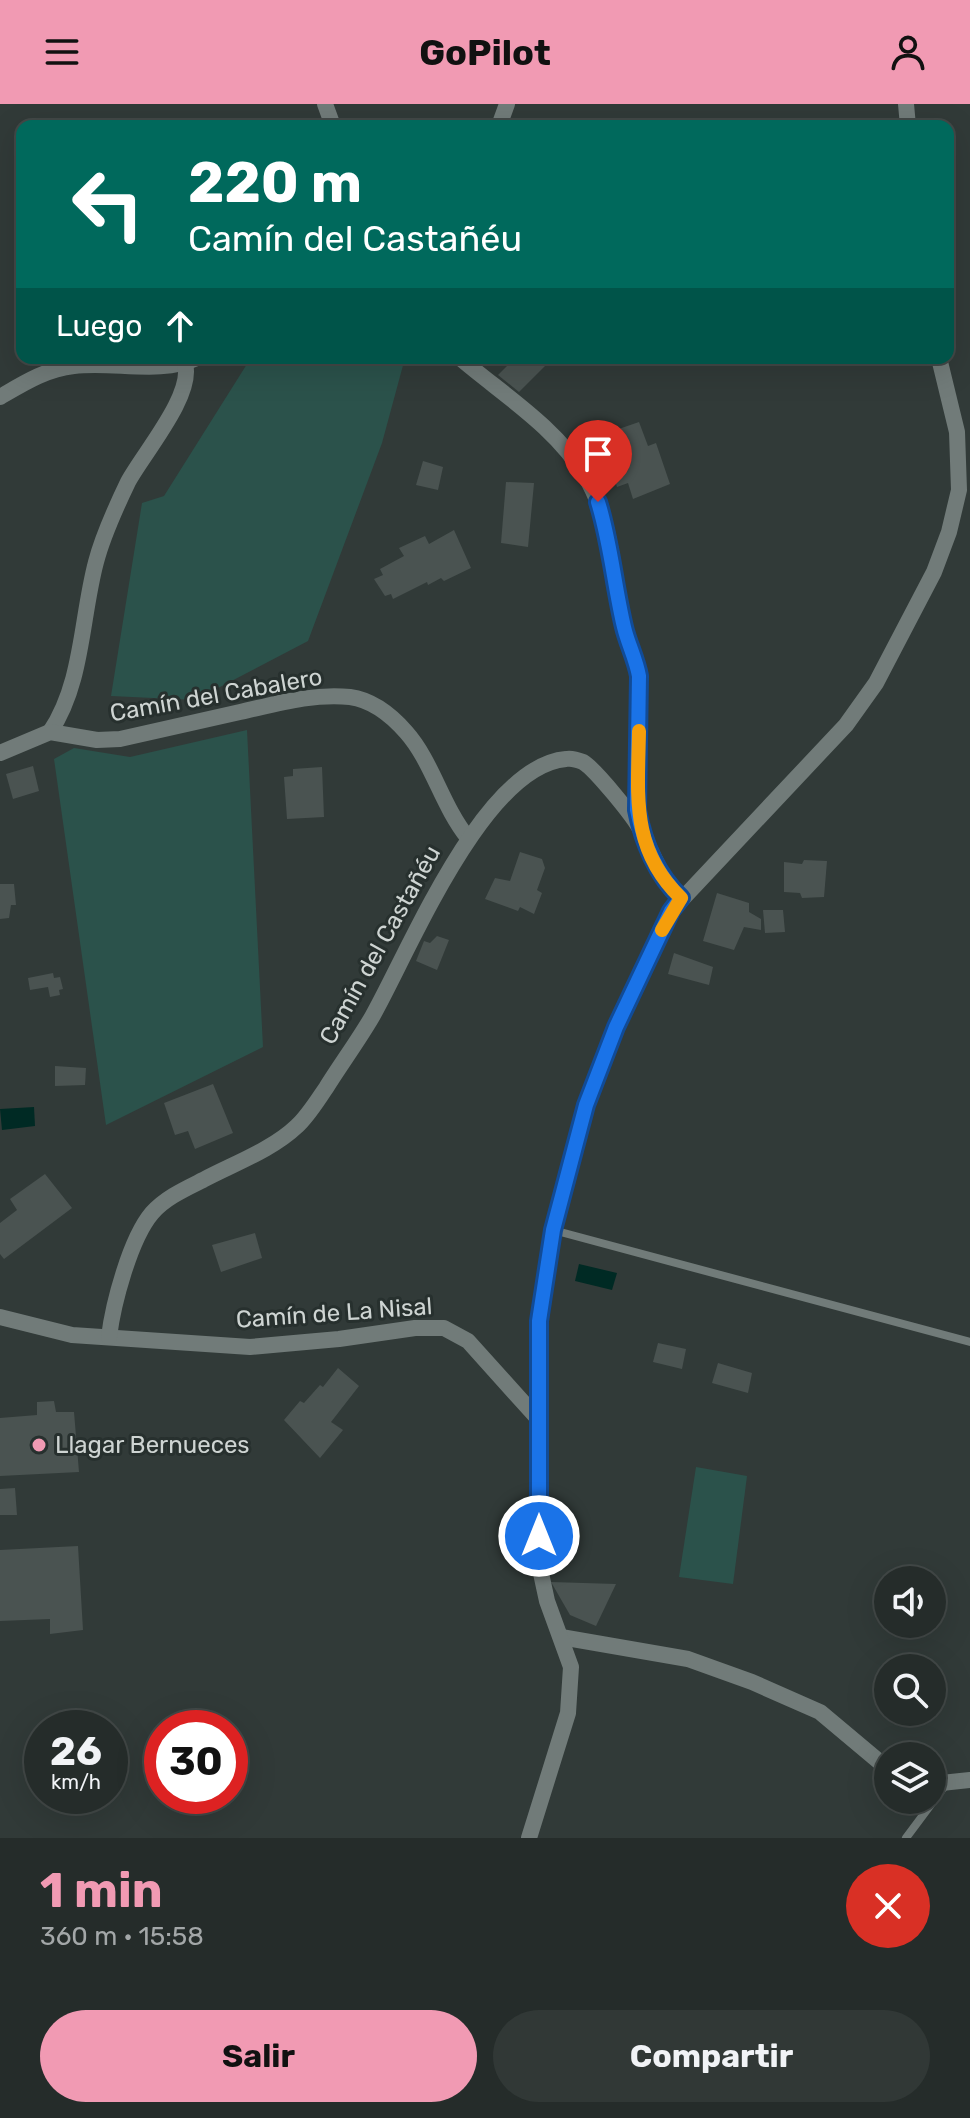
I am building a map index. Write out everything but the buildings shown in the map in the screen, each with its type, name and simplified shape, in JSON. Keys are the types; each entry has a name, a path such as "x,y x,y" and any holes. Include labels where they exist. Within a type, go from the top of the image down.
{"street":[{"path":"0,397 34,376 73,366 180,364"},
{"path":"0,753 50,732 62,714 70,691 103,540 129,481 176,407 190,364"},
{"path":"467,364 533,418 567,452 585,475 598,502 612,554 625,631 639,676 637,810 640,829"},
{"path":"529,1838 568,1713 571,1667 547,1601 539,1564 539,1321 553,1230 586,1105 611,1040 671,911 846,725 876,683 934,572 949,532 959,490 957,432 940,364"},
{"name":"Camín del Cabalero","path":"50,732 97,740 120,739 285,702 352,697 390,716 409,735 450,813 468,838"},
{"name":"Camín del Castañéu","path":"109,1337 112,1312 125,1273 138,1237 152,1213 171,1197 297,1127 372,1018 457,855 468,838 520,781 549,762 568,758 581,761 592,769 640,829 667,884 681,898"},
{"name":"Camín de La Nisal","path":"0,1317 72,1335 250,1347 415,1328 444,1328 468,1341 540,1421"},
{"path":"561,1637 688,1659 752,1682 820,1712 874,1757"},
{"path":"946,1782 970,1780"}],"lane":[{"path":"553,1230 970,1342"},
{"path":"906,1838 921,1814"}],"shaded area":[{"path":"247,364 403,364 382,443 308,641 195,700 111,696 142,503 164,496"},
{"path":"247,730 263,1047 106,1125 54,759 74,748 130,757"},
{"path":"34,1107 35,1126 2,1130 0,1109"},
{"path":"579,1264 617,1273 612,1290 575,1281"},
{"path":"696,1467 747,1476 733,1584 679,1577"}],"slow traffic":[{"path":"639,731 637,810 640,829 667,884 681,898 662,930"}],"place":[{"name":"Llagar Bernueces","path":"39,1445"}],"route":[{"path":"539,1536 539,1321 553,1230 586,1105 616,1027 671,911 681,898 667,884 640,829 637,810 639,676 625,631 612,554 598,502"}]}
